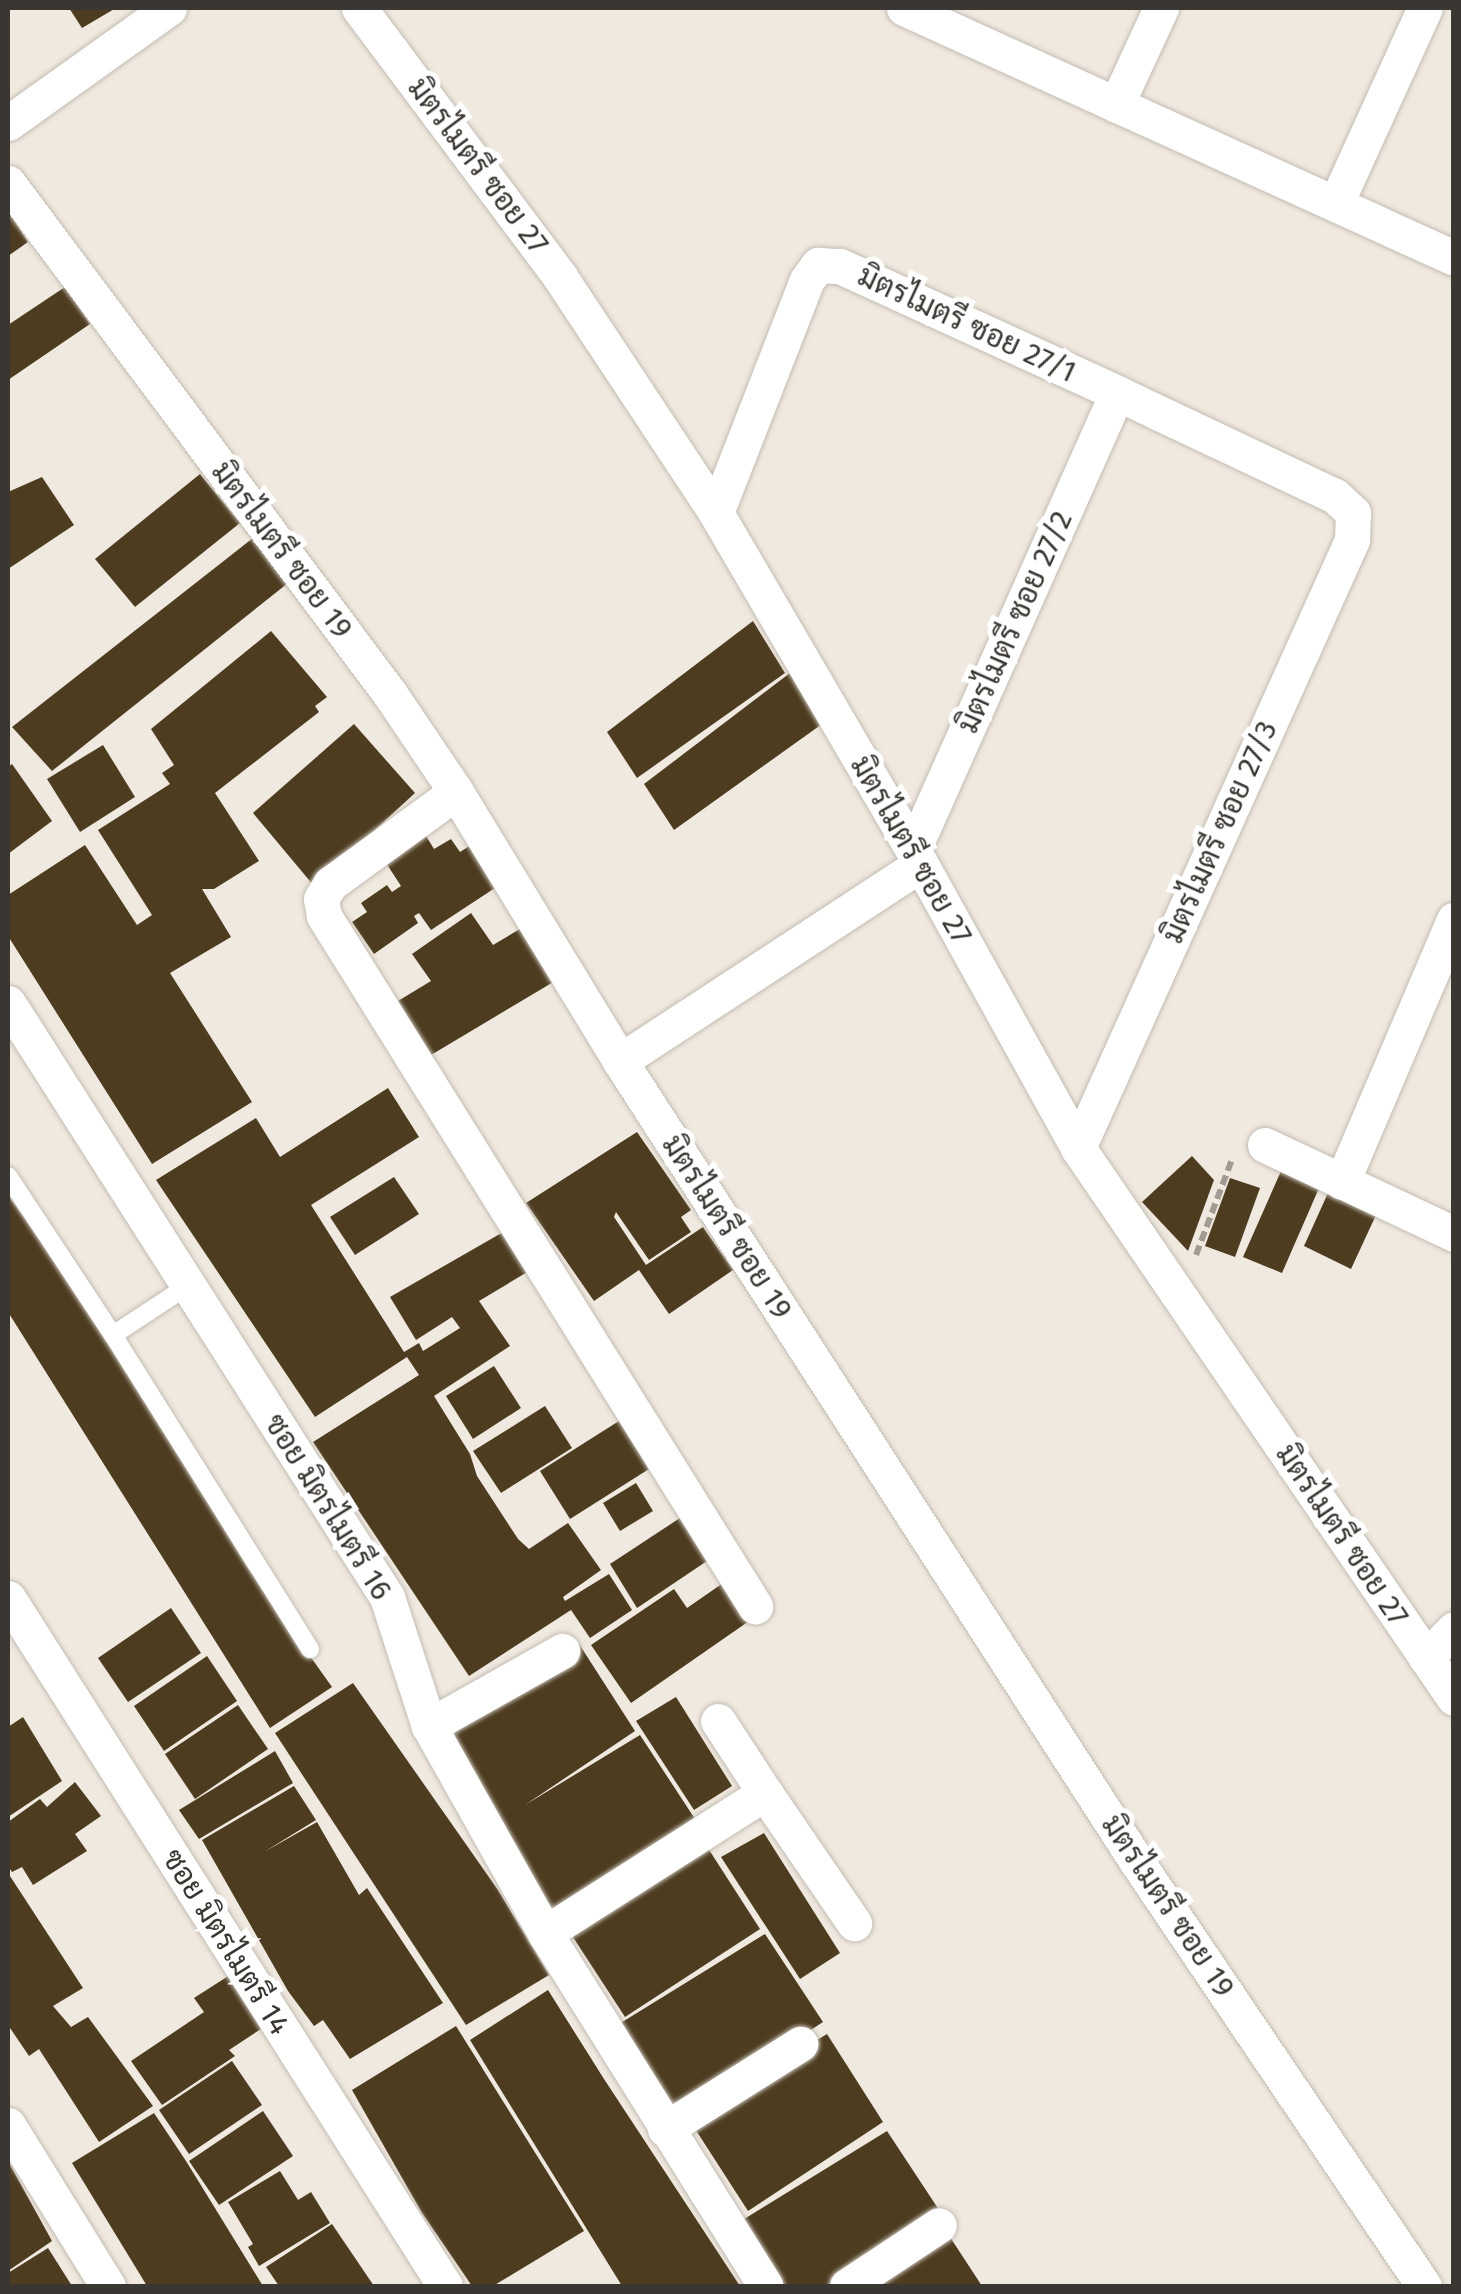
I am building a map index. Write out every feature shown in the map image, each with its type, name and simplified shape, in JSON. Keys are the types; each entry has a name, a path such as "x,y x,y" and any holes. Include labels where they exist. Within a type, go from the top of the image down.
{"street":[{"path":"8,123 168,8"},
{"name":"มิตรไมตรี ซอย 27","path":"359,8 560,277 716,513 1078,1148 1454,1698"},
{"path":"904,8 1454,258"},
{"path":"1116,105 1161,8"},
{"path":"1336,203 1425,8"},
{"name":"มิตรไมตรี ซอย 19","path":"8,184 390,694 456,792 620,1060 1137,1862 1424,2286"},
{"name":"มิตรไมตรี ซอย 27/1","path":"716,513 807,280 818,265 840,266 1118,393 1335,496 1353,513"},
{"name":"มิตรไมตรี ซอย 27/2","path":"916,858 1118,393"},
{"name":"มิตรไมตรี ซอย 27/3","path":"1078,1148 1352,540 1353,513"},
{"path":"456,792 330,884 321,899 324,916 755,1606"},
{"path":"620,1060 916,858"},
{"path":"1342,1182 1454,920"},
{"name":"ซอย มิตรไมตรี 16","path":"8,1003 387,1598 430,1726 545,1933 766,2286"},
{"path":"1265,1145 1454,1234"},
{"name":"ซอย มิตรไมตรี 14","path":"8,1598 445,2286"},
{"path":"1426,1658 1454,1629"},
{"path":"430,1726 562,1651"},
{"path":"718,1721 854,1923"},
{"path":"545,1933 765,1793"},
{"path":"665,2129 800,2044"},
{"path":"8,2124 108,2286"},
{"path":"847,2286 940,2226"}],"lane":[{"path":"8,1176 310,1650"},
{"path":"113,1336 189,1285"}],"path":[{"path":"1180,1298 1242,1133 1265,1145"}],"building":[{"path":"69,8 116,8 82,28"},
{"path":"8,211 28,242 8,256"},
{"path":"65,287 90,324 8,380 8,325"},
{"path":"200,474 240,523 135,607 95,559"},
{"path":"42,477 74,525 8,569 8,492"},
{"path":"253,538 288,583 52,771 12,727"},
{"path":"753,621 785,673 637,778 607,732"},
{"path":"271,631 327,697 315,706 319,712 215,793 259,861 214,889 202,889 231,937 170,973 252,1102 152,1164 8,936 8,895 85,845 137,925 152,915 98,830 170,784 162,773 174,765 151,729"},
{"path":"790,673 822,724 674,830 644,784"},
{"path":"354,724 415,793 314,886 253,813"},
{"path":"103,745 135,797 80,832 47,779"},
{"path":"12,764 52,821 8,854 8,767"},
{"path":"426,836 434,849 451,839 460,852 471,845 498,886 431,930 419,913 414,916 418,923 374,954 352,922 367,912 361,903 387,885 392,892 401,886 386,863"},
{"path":"471,913 493,945 525,926 560,978 431,1055 398,1001 431,981 412,954"},
{"path":"388,1088 419,1137 311,1205 404,1352 419,1343 423,1351 460,1328 452,1317 416,1340 390,1297 505,1231 529,1271 479,1301 510,1346 434,1396 470,1454 477,1476 518,1539 529,1549 568,1523 601,1570 563,1597 565,1601 609,1574 632,1610 590,1638 571,1610 469,1676 313,1442 419,1375 407,1357 315,1417 156,1180 256,1118 280,1157"},
{"path":"637,1132 691,1210 681,1217 691,1232 649,1260 616,1212 614,1217 646,1265 703,1227 733,1270 669,1314 639,1270 594,1301 526,1203"},
{"path":"1192,1156 1214,1180 1188,1251 1142,1202"},
{"path":"1285,1162 1323,1179 1282,1273 1243,1257"},
{"path":"394,1177 419,1214 355,1255 330,1217"},
{"path":"1230,1178 1260,1188 1235,1257 1205,1246"},
{"path":"1328,1193 1376,1215 1351,1269 1304,1246"},
{"path":"8,1195 105,1334 247,1567 332,1687 270,1728 8,1312"},
{"path":"494,1366 521,1408 473,1439 446,1396"},
{"path":"545,1406 572,1448 501,1493 473,1451"},
{"path":"619,1421 649,1469 570,1519 540,1471"},
{"path":"636,1483 653,1511 620,1531 603,1503"},
{"path":"683,1516 710,1559 637,1608 610,1564"},
{"path":"726,1581 752,1619 631,1703 591,1645 674,1589 687,1608"},
{"path":"171,1608 201,1653 128,1702 98,1658"},
{"path":"579,1644 635,1731 525,1805 640,1735 697,1822 553,1917 440,1727"},
{"path":"207,1656 237,1701 164,1751 134,1706"},
{"path":"353,1683 498,1890 549,1975 466,2025 275,1733"},
{"path":"676,1697 732,1786 694,1810 636,1721"},
{"path":"238,1705 268,1749 195,1799 165,1754"},
{"path":"23,1717 62,1781 8,1817 8,1727"},
{"path":"275,1751 293,1783 199,1839 179,1810"},
{"path":"75,1782 101,1816 75,1834 87,1851 33,1885 22,1867 12,1872 8,1866 8,1822 40,1799 47,1807"},
{"path":"294,1786 316,1820 264,1852 317,1822 359,1895 367,1888 443,2003 350,2059 323,2020 314,2026 288,1991 202,1840"},
{"path":"764,1833 840,1953 800,1979 721,1857"},
{"path":"704,1842 760,1929 625,2017 565,1925"},
{"path":"8,1873 83,1988 53,2006 71,2027 88,2017 153,2106 99,2142 39,2049 29,2056 8,2025"},
{"path":"765,1934 823,2022 679,2116 619,2024"},
{"path":"233,1973 267,2025 229,2050 235,2056 162,2105 131,2061 204,2012 194,1998"},
{"path":"548,1990 740,2286 622,2286 470,2040"},
{"path":"456,2026 584,2231 493,2286 472,2286 422,2213 352,2090"},
{"path":"827,2034 883,2122 748,2211 688,2118"},
{"path":"232,2061 262,2105 189,2154 159,2110"},
{"path":"263,2111 293,2156 219,2205 189,2161"},
{"path":"154,2113 263,2286 147,2286 72,2163"},
{"path":"887,2131 945,2219 842,2286 784,2286 741,2221"},
{"path":"8,2161 52,2241 8,2271"},
{"path":"280,2171 298,2200 311,2192 330,2223 259,2266 248,2247 253,2244 228,2202"},
{"path":"332,2224 374,2286 279,2286 266,2267"},
{"path":"946,2231 982,2286 852,2286"},
{"path":"48,2248 72,2286 8,2286 8,2273"}]}
